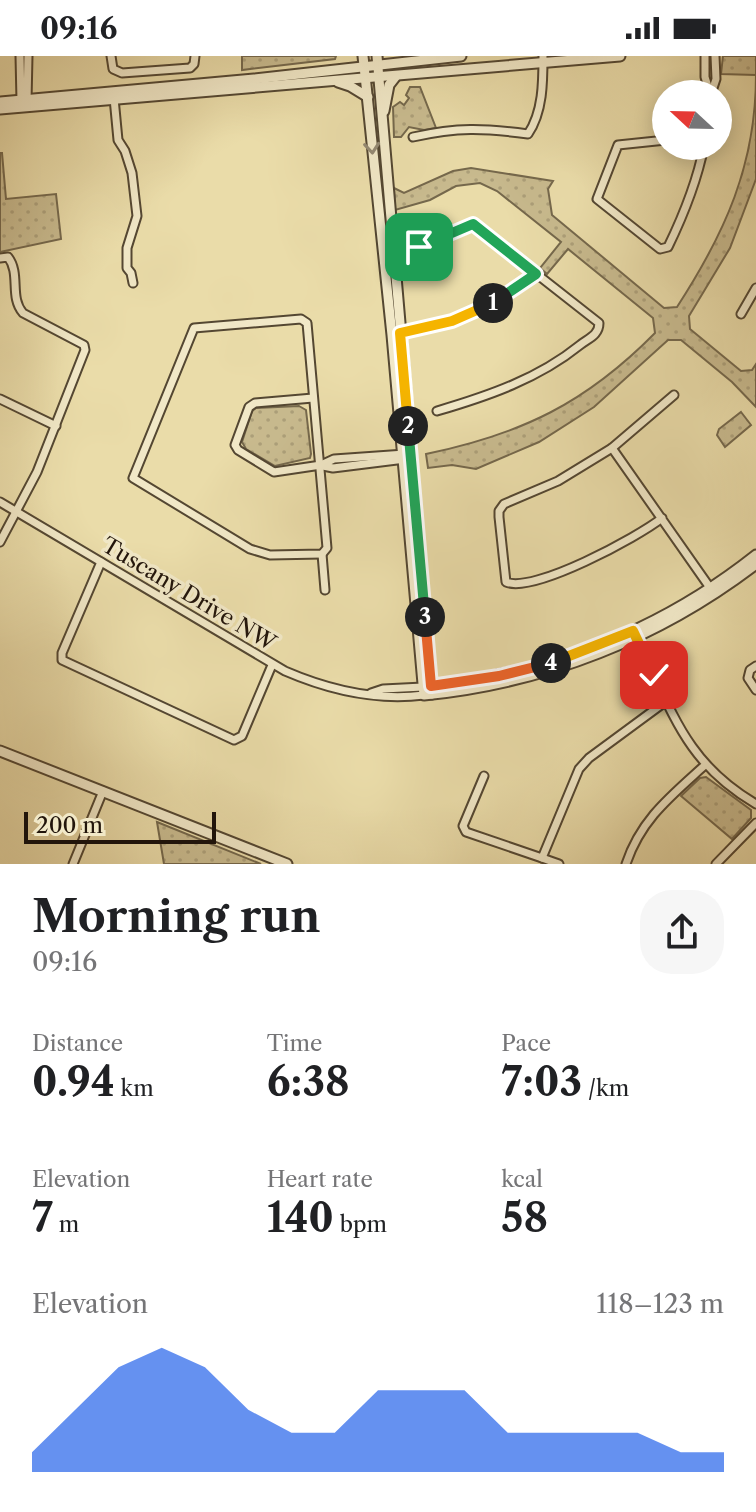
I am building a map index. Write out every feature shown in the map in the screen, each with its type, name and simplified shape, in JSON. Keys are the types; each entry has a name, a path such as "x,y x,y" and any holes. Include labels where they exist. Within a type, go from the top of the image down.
{"street":[{"path":"20,56 24,102"},
{"path":"24,102 28,56"},
{"path":"111,56 112,68 116,72 192,67 195,56"},
{"path":"345,69 352,56"},
{"path":"392,56 408,62"},
{"path":"114,96 345,69 364,61 408,62 461,56"},
{"path":"0,102 335,81 543,59 620,56"},
{"path":"705,56 706,80"},
{"path":"715,56 716,80"},
{"path":"413,137 452,128 479,127 528,134 536,122 542,91 543,59"},
{"path":"377,60 404,457 427,690"},
{"path":"364,61 396,334"},
{"path":"382,130 387,91 396,76"},
{"path":"335,81 368,97"},
{"path":"114,96 118,140 132,173 137,216 127,248 127,268 133,283"},
{"path":"0,109 24,102"},
{"path":"652,141 618,145 597,199 660,249 668,247 686,209 701,160"},
{"path":"419,247 473,224 599,323 597,332 559,360 516,384 437,411"},
{"path":"0,258 8,257 13,263 17,306 23,313 84,345 83,357 37,472 0,542"},
{"path":"396,334 428,328 477,312 536,274"},
{"path":"741,314 756,288"},
{"path":"322,554 270,555 250,549 133,478 194,328 301,319 307,323 327,548 322,554 325,590"},
{"path":"662,518 647,530 589,560 525,584 506,582 499,517 504,504 558,481 612,448 674,395"},
{"path":"313,398 255,403 249,407 235,445 238,450 274,472 321,465 334,459 404,457"},
{"path":"0,399 56,426"},
{"path":"612,448 713,591"},
{"name":"Tuscany Drive NW","path":"0,502 272,665 311,682 369,693 383,689 427,690 539,667 635,635 756,564"},
{"name":"Tuscany Drive NW","path":"713,591 756,555"},
{"path":"101,562 62,653 62,660 234,740 242,736 272,665"},
{"path":"635,635 665,702 689,745 721,781 756,804"},
{"path":"756,666 750,670 748,678 756,690"},
{"path":"542,858 579,769 589,758 665,702"},
{"path":"0,751 287,864"},
{"path":"626,864 648,820 705,765"},
{"path":"484,776 463,826 466,832 559,864"},
{"path":"73,864 103,791"},
{"path":"716,864 756,823"}],"shaded area":[{"path":"242,56 336,56 335,59 242,70"},
{"path":"723,56 756,56 756,75 721,74"},
{"path":"756,75 756,179 730,248 689,316 690,329 741,371 752,370 756,364 756,407 732,382 681,340 668,340 594,407 539,442 476,469 452,465 428,468 426,454 493,436 578,397 604,379 655,333 653,318 568,249 547,274 540,268 561,242 497,191 480,183 456,186 430,200 395,210 394,188 404,193 453,171 471,168 553,181 548,189 552,215 664,308 677,307 710,252 744,168 755,108"},
{"path":"410,87 420,87 436,128 424,130 409,127 401,137 394,137 393,107 400,102 404,105 409,98 406,95"},
{"path":"0,153 6,199 56,194 61,239 0,252"},
{"path":"299,406 306,410 310,458 275,466 246,449 242,442 252,411 256,408"},
{"path":"741,412 751,425 725,447 717,435 719,429"},
{"path":"706,777 751,810 751,818 732,839 681,796 700,778"},
{"path":"157,822 261,864 164,864"}],"route":[{"path":"419,247 473,224 536,274 513,291 469,315 400,333 431,686 479,680 539,667 633,631 654,675"}]}
